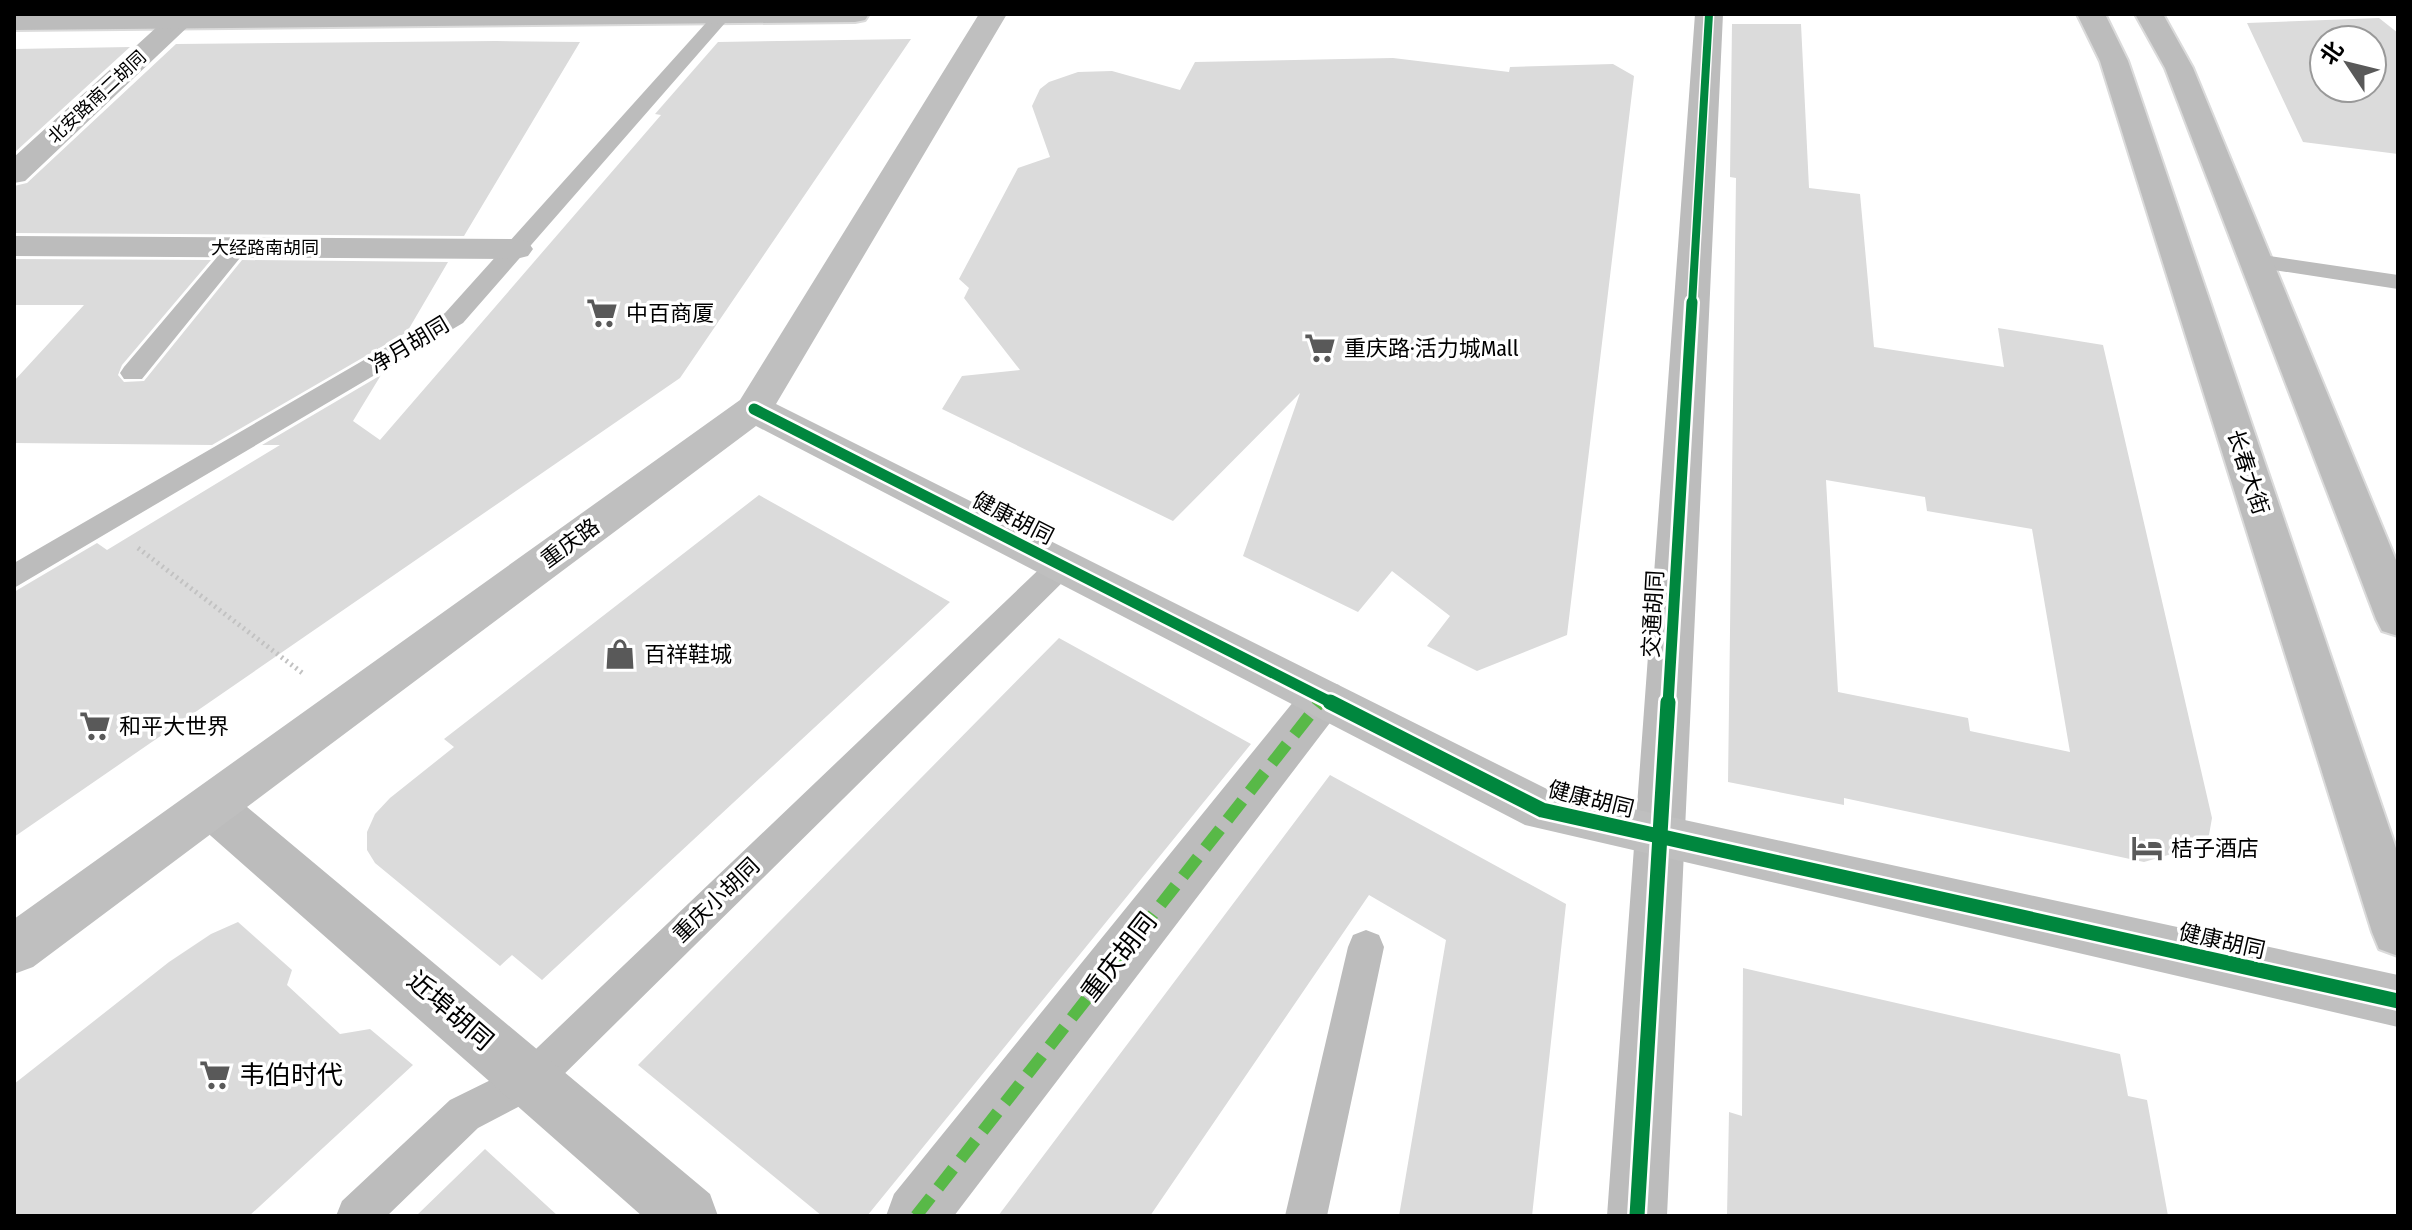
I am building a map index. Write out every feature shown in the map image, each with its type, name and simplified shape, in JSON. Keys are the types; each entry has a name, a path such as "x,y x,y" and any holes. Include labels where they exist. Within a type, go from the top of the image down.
{"main road":[{"path":"14,22 855,14"},
{"name":"重庆路","path":"14,950 754,409 993,14"},
{"name":"交通胡同","path":"1637,1216 1709,14"},
{"name":"长春大街","path":"2091,14 2114,61 2398,932"},
{"path":"2149,14 2179,68 2398,619"},
{"name":"北安路南二胡同","path":"14,174 180,21"},
{"name":"大经路南胡同","path":"14,246 516,249"},
{"name":"健康胡同","path":"754,409 1542,810 2398,1001"},
{"name":"重庆胡同","path":"916,1216 1323,698"},
{"name":"近埠胡同","path":"211,806 688,1216"}],"lane":[{"name":"净月胡同","path":"14,577 454,318 723,15"},
{"path":"133,373 237,248"},
{"path":"2256,261 2398,282"},
{"name":"重庆小胡同","path":"357,1216 464,1114 531,1080 1062,565"},
{"path":"1306,1216 1366,947"}],"path":[{"path":"105,523 347,706"}],"building":[{"path":"2379,18 2387,24 2308,24 2308,104 2388,104 2388,25 2398,33 2398,154 2303,142 2247,23"},
{"path":"1732,24 1801,24 1809,188 1860,194 1874,347 2004,367 1998,328 2103,345 2212,818 2209,835 2199,846 2144,862 1844,798 1844,805 1728,782 1736,178 1730,177","holes":["1826,480 1925,497 1927,511 2032,529 2070,752 1970,731 1968,718 1838,692"]},
{"path":"911,39 680,378 14,837 14,592 97,543 107,550 280,445 262,445 381,375 353,421 380,440 661,115 655,114 718,42"},
{"path":"580,42 464,236 14,233 14,186 27,183 176,44"},
{"path":"130,47 14,153 14,49"},
{"name":"重庆路·活力城Mall","path":"1393,58 1509,72 1510,67 1613,64 1634,76 1567,635 1477,671 1427,646 1450,616 1392,571 1358,612 1243,556 1300,393 1173,521 942,409 962,376 1020,370 964,298 969,288 959,279 1018,168 1050,157 1032,106 1040,89 1049,82 1078,72 1112,71 1180,90 1195,62"},
{"path":"14,259 211,260 122,365 118,375 124,382 144,381 242,260 448,262 407,332 212,445 14,443 14,381 84,305 14,305"},
{"path":"759,495 950,602 542,980 512,955 500,966 375,863 367,850 367,832 375,814 390,798 454,747 444,739"},
{"path":"1059,638 1251,744 867,1216 822,1216 638,1065"},
{"path":"1330,775 1566,904 1532,1216 1399,1216 1446,940 1369,895 1150,1216 998,1216"},
{"name":"韦伯时代","path":"238,922 292,970 287,985 340,1034 370,1029 413,1065 249,1216 14,1216 14,1084 169,962 211,934"},
{"path":"1743,968 2120,1054 2128,1096 2147,1100 2168,1216 1727,1216 1729,1112 1742,1116"},
{"path":"485,1149 558,1216 416,1216"}],"marked path":[{"path":"916,1216 1323,698"}],"cycle path":[{"path":"1637,1216 1709,14"},
{"path":"754,409 1542,810 2398,1001"}],"place":[{"name":"中百商厦","path":"602,313"},
{"name":"重庆路·活力城Mall","path":"1320,348"},
{"name":"百祥鞋城","path":"620,654"},
{"name":"和平大世界","path":"95,726"},
{"name":"桔子酒店","path":"2147,848"},
{"name":"韦伯时代","path":"215,1075"}]}
